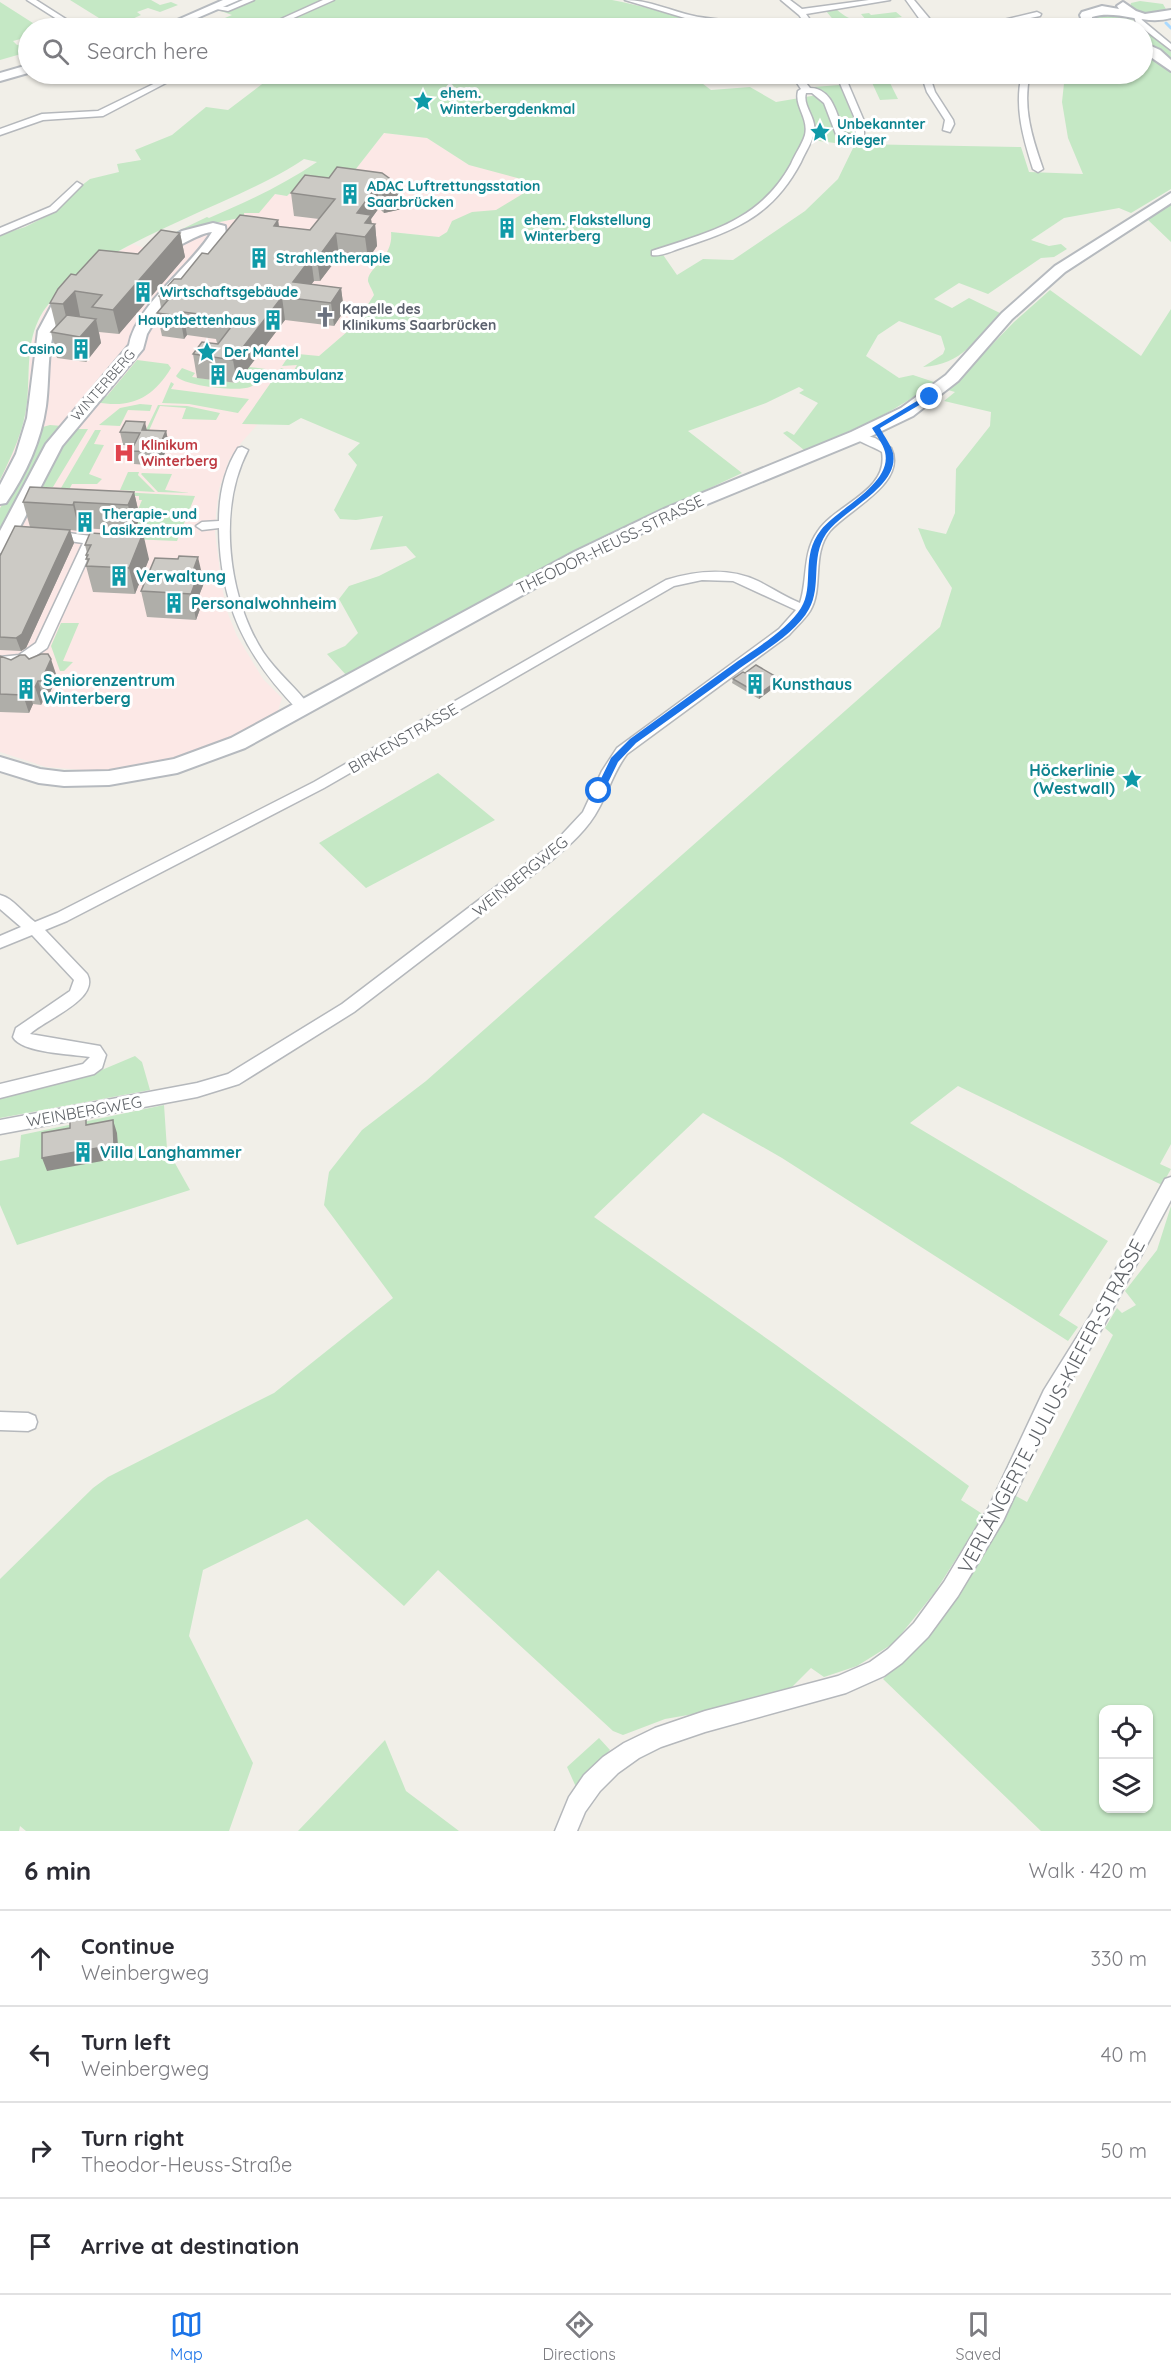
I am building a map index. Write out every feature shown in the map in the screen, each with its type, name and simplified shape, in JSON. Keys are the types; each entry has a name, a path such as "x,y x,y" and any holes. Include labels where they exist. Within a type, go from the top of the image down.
{"street":[{"path":"31,0 60,18"},
{"path":"187,18 219,3 223,10 250,0"},
{"path":"288,18 330,0"},
{"path":"629,0 692,18"},
{"path":"785,0 805,18"},
{"path":"801,12 886,0"},
{"path":"910,0 925,18"},
{"path":"1082,18 1084,10 1108,1 1127,1 1124,8 1136,18"},
{"path":"1088,18 1086,15 1096,10 1159,17 1171,14"},
{"path":"1018,18 1036,14"},
{"path":"1153,33 1171,48"},
{"path":"1153,51 1171,67"},
{"path":"0,77 18,72"},
{"path":"0,132 42,117 100,114 159,84"},
{"path":"801,84 807,90 818,92 826,102 835,114 840,135 858,136 861,134 860,121 844,84"},
{"path":"928,84 949,120 947,130"},
{"path":"1024,84 1028,144 1038,169"},
{"path":"655,253 741,220 769,202 779,192 805,145 811,129 811,119 799,95 807,90"},
{"path":"0,232 53,209 77,185"},
{"name":"THEODOR-HEUSS-STRASSE","path":"0,765 21,772 90,779 137,774 177,766 216,753 304,708 580,556 735,485 876,428 919,404 952,378 1008,316 1060,269 1171,197"},
{"name":"WINTERBERG","path":"6,541 54,444 137,346 147,320 220,231 218,228 206,228 178,239 148,255 135,255"},
{"path":"0,499 16,471 33,429 38,404 44,330 58,304 81,282"},
{"path":"876,428 887,450"},
{"path":"857,436 871,440 887,450"},
{"path":"242,450 231,471 225,524 232,584 246,632 272,674 304,708"},
{"name":"WEINBERGWEG","path":"0,1127 214,1086 233,1078 348,1008 513,884 570,837 588,815 607,773 622,751 784,632 805,609 812,588 811,564 816,544 831,523 869,493 884,477 889,467 887,450"},
{"path":"202,525 225,524"},
{"path":"0,661 22,660 32,656 42,645 88,543 87,539 81,537 36,534"},
{"name":"BIRKENSTRASSE","path":"0,942 35,929 202,847 319,785 670,583 697,576 726,576 752,583 780,600 805,609"},
{"path":"0,900 16,917 35,929 77,972 83,983 76,996 28,1026 22,1032 21,1037 30,1042 94,1051 98,1055 96,1063 88,1069 0,1091"},
{"name":"VERLÄNGERTE JULIUS-KIEFER-STRASSE","path":"566,1831 581,1799 594,1782 609,1767 644,1743 687,1726 839,1686 860,1677 895,1656 921,1630 951,1589 996,1514 1052,1396 1098,1319 1171,1184"},
{"path":"0,1421 28,1422"}],"shaded area":[{"name":"Klinikum Winterberg","path":"384,133 427,138 469,165 550,185 523,204 439,237 391,232 392,242 389,252 369,276 368,281 374,295 355,325 319,356 241,443 229,460 219,489 215,532 222,587 228,614 237,636 263,679 282,698 276,717 235,739 197,753 128,768 95,771 46,767 0,752 0,480 24,425 31,344 43,312 61,290 100,262 133,244 150,250 210,224 244,217 244,213 275,194 287,196 291,192 334,197"}],"green space":[{"path":"70,0 151,0 160,5 171,2 178,5 160,12 148,8 137,12 141,15 134,18 99,18"},
{"path":"241,0 612,0 642,6 680,18 225,18 232,15 218,10"},
{"path":"1140,1 1163,4 1167,11 1143,14 1130,8 1131,3"},
{"path":"0,2 25,18 18,18 18,40 13,41 18,45 18,55 0,60"},
{"path":"836,9 849,18 832,18 826,11"},
{"path":"1098,11 1128,18 1090,18"},
{"path":"896,12 902,17 864,18 861,14"},
{"path":"1153,36 1171,52 1171,61 1153,49"},
{"path":"1153,57 1171,73 1171,189 1131,213 1119,208 1064,218 1031,240 1049,246 1061,244 1067,249 1054,257 1041,258 988,294 959,283 934,299 952,308 969,298 1000,313 975,342 948,361 923,367 943,354 945,349 941,336 899,321 878,335 866,356 899,378 913,375 934,382 904,403 856,428 804,450 783,433 787,431 794,435 818,403 799,393 804,390 799,387 766,403 688,431 742,473 574,552 347,676 327,654 345,646 358,633 339,599 349,586 379,576 416,557 406,546 370,550 383,516 356,520 340,519 334,510 357,465 348,454 360,443 301,418 289,425 242,424 281,368 293,372 297,365 282,366 288,357 295,358 298,354 319,356 355,325 374,295 368,281 369,276 389,249 391,232 439,237 447,232 452,221 472,212 496,210 529,190 527,184 521,179 469,165 427,138 384,133 334,197 291,192 287,196 275,194 259,213 244,213 244,217 210,224 150,251 143,248 264,193 317,162 304,159 275,177 119,250 84,272 56,295 38,321 30,351 27,402 23,423 0,480 0,235 25,227 57,211 90,179 119,172 117,164 141,160 135,150 172,135 206,107 228,110 262,84 703,84 711,90 750,87 776,102 823,94 813,87 840,85 856,125 853,141 843,144 803,139 791,164 777,184 746,213 707,232 659,249 677,275 703,259 733,260 805,211 838,179 855,144 1021,147 1029,172 1083,174 1068,138 1062,102 1064,84 1153,84"},
{"path":"873,84 890,84 898,99 880,100"},
{"path":"1171,204 1171,242 1147,219"},
{"path":"1050,290 1141,356 1171,309 1171,1144 1160,1164 1171,1169 1162,1185 958,1086 910,1123 1108,1241 1059,1315 1078,1327 1068,1341 782,1158 703,1113 594,1217 776,1345 969,1486 961,1500 984,1515 935,1592 894,1643 857,1666 824,1677 811,1668 788,1691 711,1711 665,1719 623,1735 613,1731 438,1570 404,1606 307,1519 203,1570 189,1636 253,1763 229,1831 26,1831 20,1826 19,1831 0,1831 0,1579 93,1488 108,1477 274,1393 393,1298 324,1205 329,1172 362,1130 426,1081 940,627 952,588 926,548 918,528 946,534 955,513 956,469 990,426 991,412 944,401 955,392 948,390 1014,322"},
{"path":"137,360 168,364 171,368 157,387 140,399 120,404 96,402 101,397 107,396"},
{"path":"249,367 266,369 255,384 244,388 200,385 181,380 176,376 182,368 195,373 192,377 237,383"},
{"path":"171,382 174,384 171,389 249,399 238,413 189,404 162,403"},
{"path":"140,404 152,405 150,411 128,410 120,426 99,425 120,408"},
{"path":"158,405 187,406 220,413 216,420 182,419 186,408 160,406 147,435 144,434"},
{"path":"50,425 62,426 0,530 0,508 13,489 39,428"},
{"path":"74,429 88,429 53,487 43,487 55,453"},
{"path":"95,430 101,430 94,444 104,445 89,474 102,479 97,484 72,484 70,488 61,488"},
{"path":"128,472 139,472 138,475 155,492 120,490"},
{"path":"142,473 172,474 165,490 190,493 158,492"},
{"path":"120,492 195,496 177,541 130,539 139,518 137,512 142,500 139,500 139,496 128,496"},
{"path":"61,623 79,623 63,661 73,662 64,671 60,671 51,646"},
{"path":"438,773 495,820 366,888 319,843"},
{"path":"135,1056 142,1062 150,1090 0,1118 0,1097 97,1072"},
{"path":"164,1105 167,1149 190,1190 17,1245 0,1205 0,1161 19,1157 21,1135"},
{"path":"1171,1206 1171,1831 1041,1831 883,1679 930,1634 959,1595 1016,1496 1027,1502 1113,1335 1105,1328 1117,1308 1122,1313 1136,1305 1125,1291 1157,1250"},
{"path":"599,1738 610,1750 576,1787 567,1767"},
{"path":"385,1740 406,1791 459,1831 298,1831"}],"building":[{"path":"337,167 382,173 400,186 382,191 377,186 357,213 371,215 365,223 375,224 365,237 336,233 317,259 311,258 293,282 341,288 331,303 282,297 233,360 193,354 202,342 218,344 234,323 213,320 215,316 183,312 180,316 157,313 168,300 159,296 174,279 181,279 202,253 208,254 240,215 278,220 274,226 310,230 335,199 291,193 305,175 329,178"},
{"path":"161,230 180,233 113,310 92,307 102,295 75,291 63,304 50,303 71,274 76,275 99,250 138,254"},
{"path":"67,315 96,319 80,337 51,332"},
{"path":"126,421 145,422 142,430 166,431 157,452 131,451 140,433 120,432"},
{"path":"30,487 134,492 128,505 23,502"},
{"path":"15,526 70,530 22,634 16,638 0,637 0,556"},
{"path":"126,532 143,533 129,568 86,566 89,559 86,559 88,555 86,555 91,545 85,545 90,533 124,535"},
{"path":"179,556 198,557 189,582 195,583 191,594 141,591 155,558 178,559"},
{"path":"48,654 51,659 41,681 38,681 35,687 27,686 23,695 0,694 0,656 11,660 20,655 25,655 29,659"},
{"name":"Kunsthaus","path":"756,665 780,679 759,694 733,679"},
{"path":"86,1117 86,1125 113,1120 114,1145 42,1158 42,1133 70,1128 70,1120"}],"waterway":[{"path":"1166,23 1171,28"}],"place":[{"name":"ehem. Winterbergdenkmal","path":"423,101"},
{"name":"Unbekannter Krieger","path":"820,132"},
{"name":"ADAC Luftrettungsstation Saarbrücken","path":"350,194"},
{"name":"ehem. Flakstellung Winterberg","path":"507,228"},
{"name":"Strahlentherapie","path":"259,258"},
{"name":"Wirtschaftsgebäude","path":"143,292"},
{"name":"Kapelle des Klinikums Saarbrücken","path":"325,317"},
{"name":"Hauptbettenhaus","path":"273,320"},
{"name":"Casino","path":"81,349"},
{"name":"Der Mantel","path":"207,352"},
{"name":"Augenambulanz","path":"218,375"},
{"name":"Klinikum Winterberg","path":"124,453"},
{"name":"Therapie- und Lasikzentrum","path":"85,522"},
{"name":"Verwaltung","path":"119,576"},
{"name":"Personalwohnheim","path":"174,603"},
{"name":"Kunsthaus","path":"755,684"},
{"name":"Seniorenzentrum Winterberg","path":"26,689"},
{"name":"Höckerlinie (Westwall)","path":"1132,779"},
{"name":"Villa Langhammer","path":"83,1152"}],"route":[{"path":"599,791 614,761 633,741 769,643 797,619 805,609 810,597 811,564 816,544 831,523 877,486 889,467 889,452 876,428 930,397"}]}
